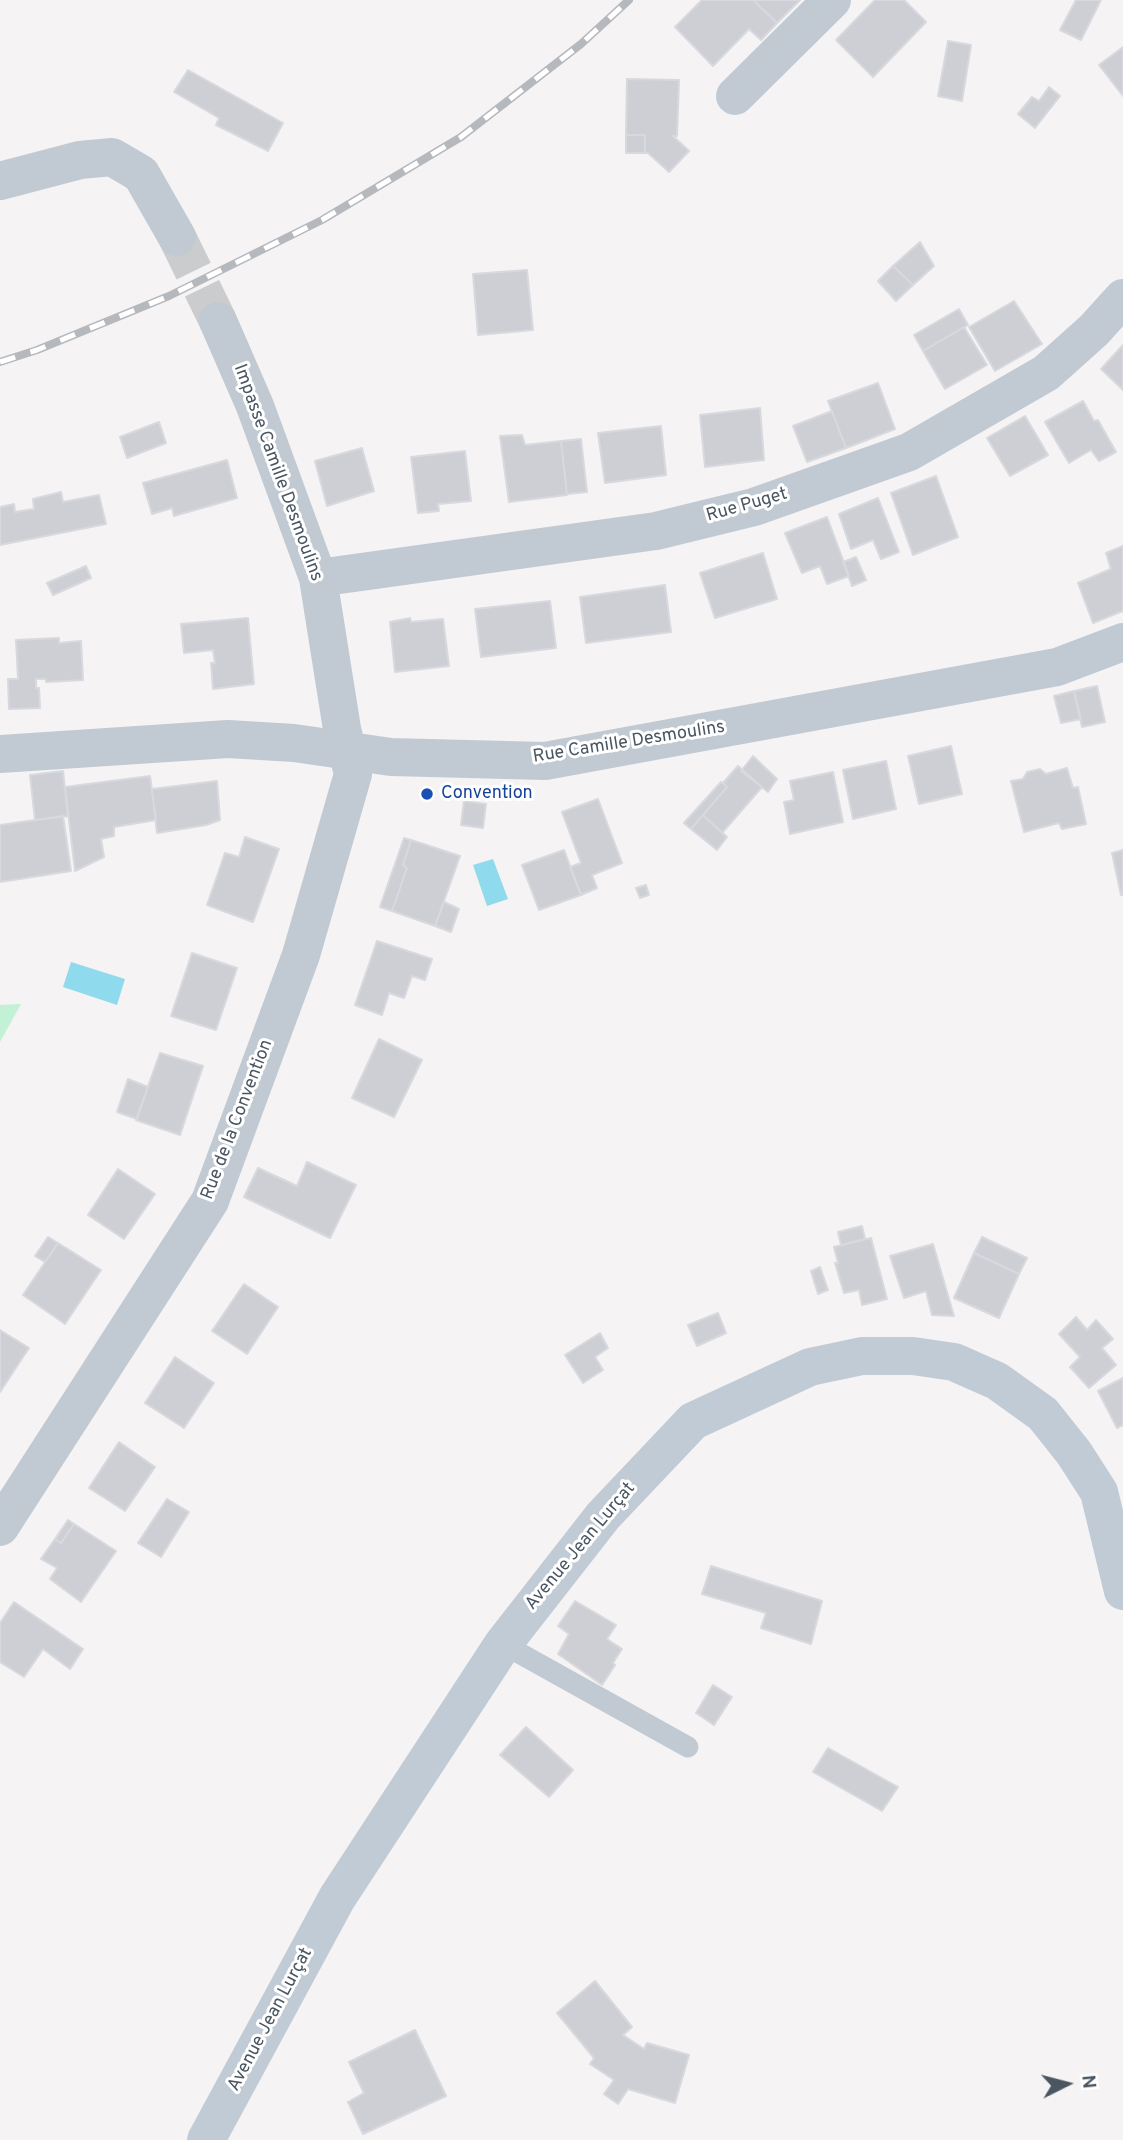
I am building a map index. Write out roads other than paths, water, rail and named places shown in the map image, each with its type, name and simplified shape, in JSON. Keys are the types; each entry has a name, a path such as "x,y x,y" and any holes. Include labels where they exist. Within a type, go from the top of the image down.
{"main road":[{"name":"Avenue Jean Lurçat","path":"206,2140 337,1898 503,1644 603,1516 693,1421 810,1367 862,1356 913,1356 954,1362 997,1381 1043,1414 1074,1452 1099,1492 1123,1591"}],"street":[{"path":"735,96 832,0"},
{"path":"0,181 80,160 112,157 141,174 177,237"},
{"name":"Rue Puget","path":"318,578 656,531 754,507 920,446 1046,373 1094,330 1123,298"},
{"name":"Impasse Camille Desmoulins","path":"218,321 255,406 318,578 347,751"},
{"name":"Rue Camille Desmoulins","path":"0,754 228,739 293,743 391,757 545,761 1057,667 1123,642"},
{"name":"Rue de la Convention","path":"0,1527 210,1200 301,954 353,774 347,751"}],"lane":[{"path":"503,1644 688,1747"}],"water":[{"path":"493,859 508,899 487,906 473,865"},
{"path":"71,962 125,979 117,1005 63,987"}],"tunnel":[{"path":"177,237 218,321"}],"railway":[{"path":"0,362 37,350 169,296 322,220 461,137 581,44 629,0"}],"place":[{"name":"Convention","path":"427,794"}]}
